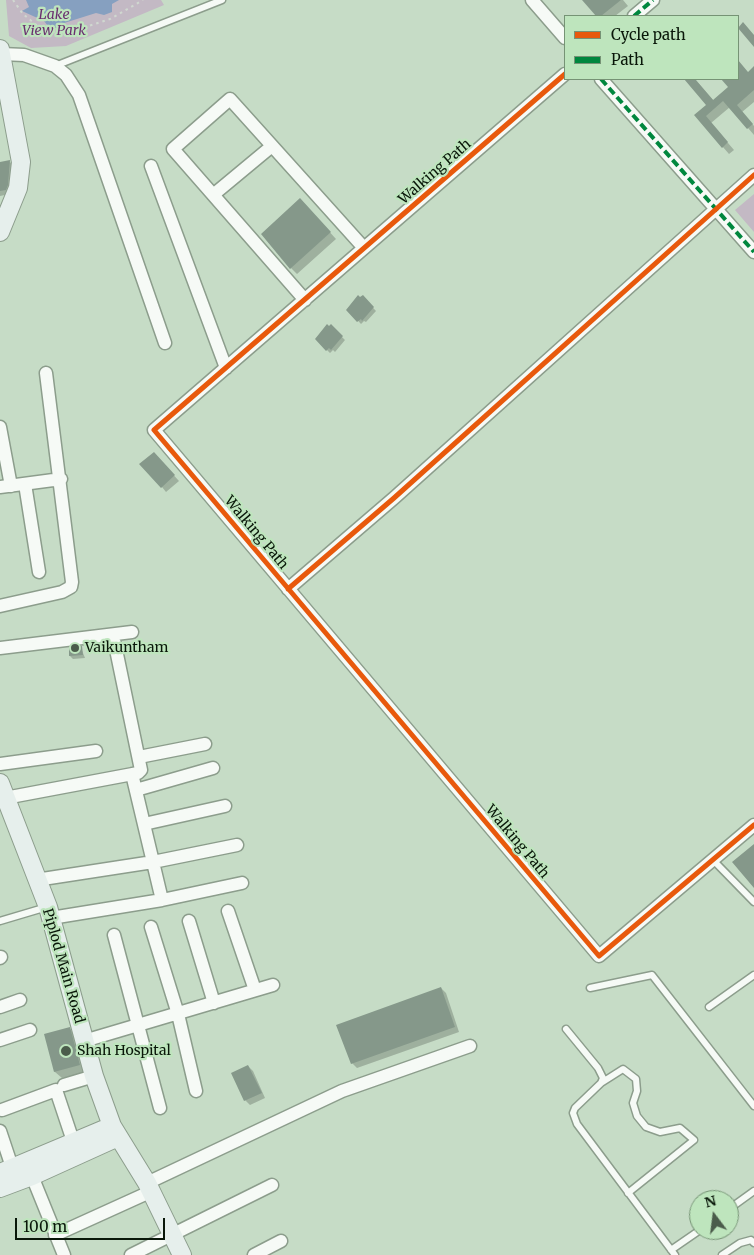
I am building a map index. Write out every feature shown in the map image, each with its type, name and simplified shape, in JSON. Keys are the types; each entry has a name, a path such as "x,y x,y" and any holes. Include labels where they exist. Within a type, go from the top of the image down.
{"street":[{"path":"532,0 564,37"},
{"path":"635,15 653,0"},
{"path":"0,232 4,214 18,188 21,173 6,118 1,52 24,55 55,66 72,82 83,103 165,343"},
{"name":"Walking Path","path":"564,75 154,430 599,956 754,825"},
{"path":"602,80 754,252"},
{"path":"305,300 173,149 230,99 364,248"},
{"path":"213,196 272,146"},
{"path":"151,166 226,368"},
{"path":"288,588 394,498 716,207 754,175"},
{"path":"0,606 62,592 71,587 73,576 46,373"},
{"path":"0,427 5,487 61,479"},
{"path":"25,484 39,572"},
{"path":"0,648 132,632"},
{"path":"2,790 132,774 141,770 113,635"},
{"path":"139,756 205,744"},
{"path":"0,764 96,751"},
{"path":"136,790 213,768"},
{"path":"132,774 162,900"},
{"name":"Piplod Main Road","path":"2,790 49,913 94,1076 115,1132 149,1187 182,1255"},
{"path":"144,824 225,806"},
{"path":"36,880 153,862 237,845"},
{"path":"49,913 162,900 242,883"},
{"path":"228,912 255,990"},
{"path":"189,921 214,1003"},
{"path":"151,927 178,1014 196,1091"},
{"path":"114,935 160,1108"},
{"path":"84,1041 273,985"},
{"path":"0,1006 20,1000"},
{"path":"0,1040 30,1030"},
{"path":"55,1235 342,1092 470,1046"},
{"path":"64,1085 94,1076"},
{"path":"0,1113 56,1090 73,1141"},
{"path":"0,1131 6,1170 73,1141 115,1132"},
{"path":"0,1188 32,1176 115,1132"},
{"path":"32,1176 64,1255"},
{"path":"131,1255 272,1185"},
{"path":"254,1255 281,1241"}],"lane":[{"path":"55,66 222,0"},
{"path":"713,860 754,902"},
{"path":"0,921 49,913"},
{"path":"590,988 652,975 754,1106"},
{"path":"709,1007 754,975"},
{"path":"566,1029 598,1068 603,1078 601,1083"},
{"path":"628,1193 694,1140 680,1128 660,1132 646,1127 637,1116 633,1104 637,1091 636,1079 623,1069 601,1083 575,1108 574,1118 628,1193 673,1253 689,1239"},
{"path":"739,1202 754,1191"},
{"path":"722,1255 740,1243 751,1240 754,1243"}],"path":[{"path":"12,0 23,14 40,28 67,33 110,19 143,0"}],"green space":[{"name":"Lake View Park","path":"6,0 161,0 164,5 66,46 31,48 9,36"},
{"path":"754,194 754,232 735,210"}],"water":[{"path":"26,0 119,0 112,4 112,12 104,15 96,13 61,24 60,29 48,26 44,21 22,11 29,7"}],"building":[{"path":"582,0 621,0 602,15 595,15"},
{"path":"743,22 754,35 754,47 739,29"},
{"path":"739,61 748,72 754,66 754,90 737,105 753,124 747,129 723,101 706,116 728,142 722,148 694,115 706,105 685,80 696,80 713,100 728,87 722,80 739,80"},
{"path":"10,160 8,185 6,190 0,191 0,162"},
{"path":"300,198 331,232 290,269 261,234"},
{"path":"358,295 360,297 363,295 374,307 362,321 361,319 357,322 346,310"},
{"path":"327,324 329,326 331,324 343,336 331,350 329,348 326,351 315,339"},
{"path":"154,452 175,475 161,488 139,464"},
{"path":"82,646 83,655 69,656 69,648"},
{"path":"754,844 754,888 732,862"},
{"path":"441,987 455,1027 351,1064 336,1025"},
{"path":"70,1027 80,1065 54,1072 44,1034"},
{"path":"248,1065 262,1093 244,1101 231,1073"}],"marked path":[{"path":"635,15 653,0"},
{"path":"602,80 754,252"}],"cycle path":[{"path":"564,75 154,430 599,956 754,825"},
{"path":"288,589 394,498 754,175"}],"place":[{"name":"Vaikuntham","path":"75,648"},
{"name":"Shah Hospital","path":"66,1051"}]}
